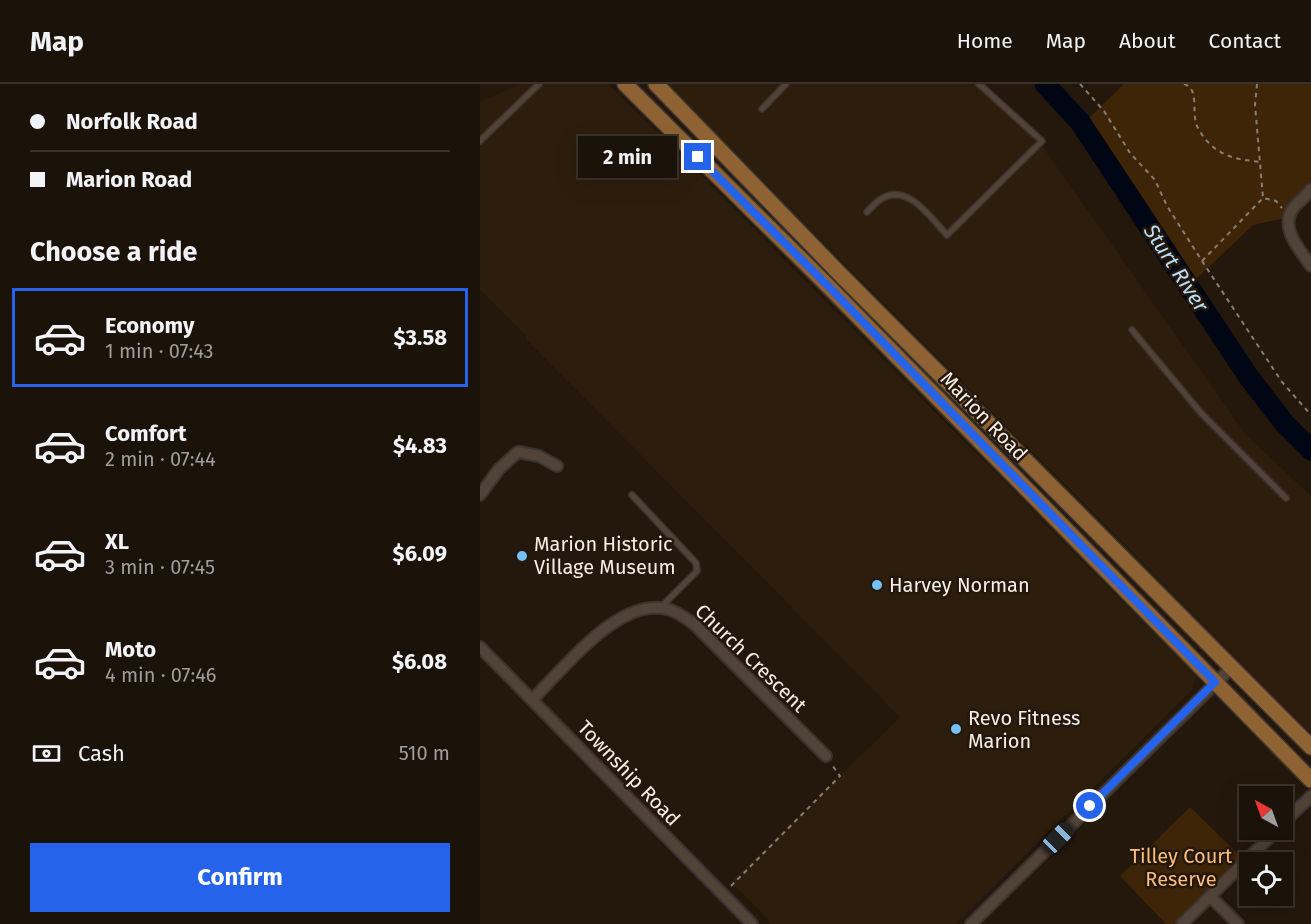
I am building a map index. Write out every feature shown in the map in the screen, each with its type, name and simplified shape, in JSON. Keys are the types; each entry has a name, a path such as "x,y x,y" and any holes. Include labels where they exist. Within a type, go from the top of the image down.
{"main road":[{"name":"Marion Road","path":"625,84 828,286 1311,780"},
{"name":"Marion Road","path":"656,84 841,275 1311,747"}],"street":[{"path":"1311,189 1288,218 1293,240 1311,266"},
{"path":"480,495 499,470 518,452 539,456 557,466"},
{"path":"532,700 612,622 636,609 661,608"},
{"name":"Church Crescent","path":"661,608 680,614 694,624 825,756"},
{"name":"Township Road","path":"480,647 752,924"},
{"path":"971,924 1232,667"},
{"path":"1293,813 1311,796"},
{"path":"1182,924 1267,840"},
{"path":"1210,896 1238,924"}],"lane":[{"path":"480,141 539,84"},
{"path":"762,108 786,84"},
{"path":"867,212 881,199 892,194 900,194 909,197 947,235 1042,141 979,84"},
{"path":"1132,330 1201,413 1286,498"},
{"path":"632,495 696,563 697,571 661,608"}],"path":[{"path":"1080,84 1104,111 1130,153 1155,180 1167,206 1282,382 1311,414"},
{"path":"1184,84 1193,90 1193,110 1197,126 1207,141 1219,152 1234,158 1260,162"},
{"path":"1202,261 1263,198 1254,105 1257,84"},
{"path":"1263,198 1276,201 1288,218"},
{"path":"722,894 840,776 825,756"}],"shaded area":[{"path":"521,84 608,84 697,171 1196,676 1192,690 955,924 772,924 731,882 900,717 526,339 527,336 480,289 480,102"},
{"path":"666,84 977,84 1038,140 1246,435 1311,496 1311,733"}],"green space":[{"path":"1124,84 1311,84 1311,182 1285,218 1253,225 1193,282 1086,121"},
{"name":"Tilley Court Reserve","path":"1190,807 1239,855 1239,861 1175,924 1166,924 1120,876"}],"waterway":[{"name":"Sturt River","path":"1045,84 1080,122 1248,376 1284,423 1311,450"}],"place":[{"name":"Marion Historic Village Museum","path":"522,556"},
{"name":"Harvey Norman","path":"877,585"},
{"name":"Revo Fitness Marion","path":"956,729"}],"route":[{"path":"698,157 828,286 1215,682 1090,806"}]}
